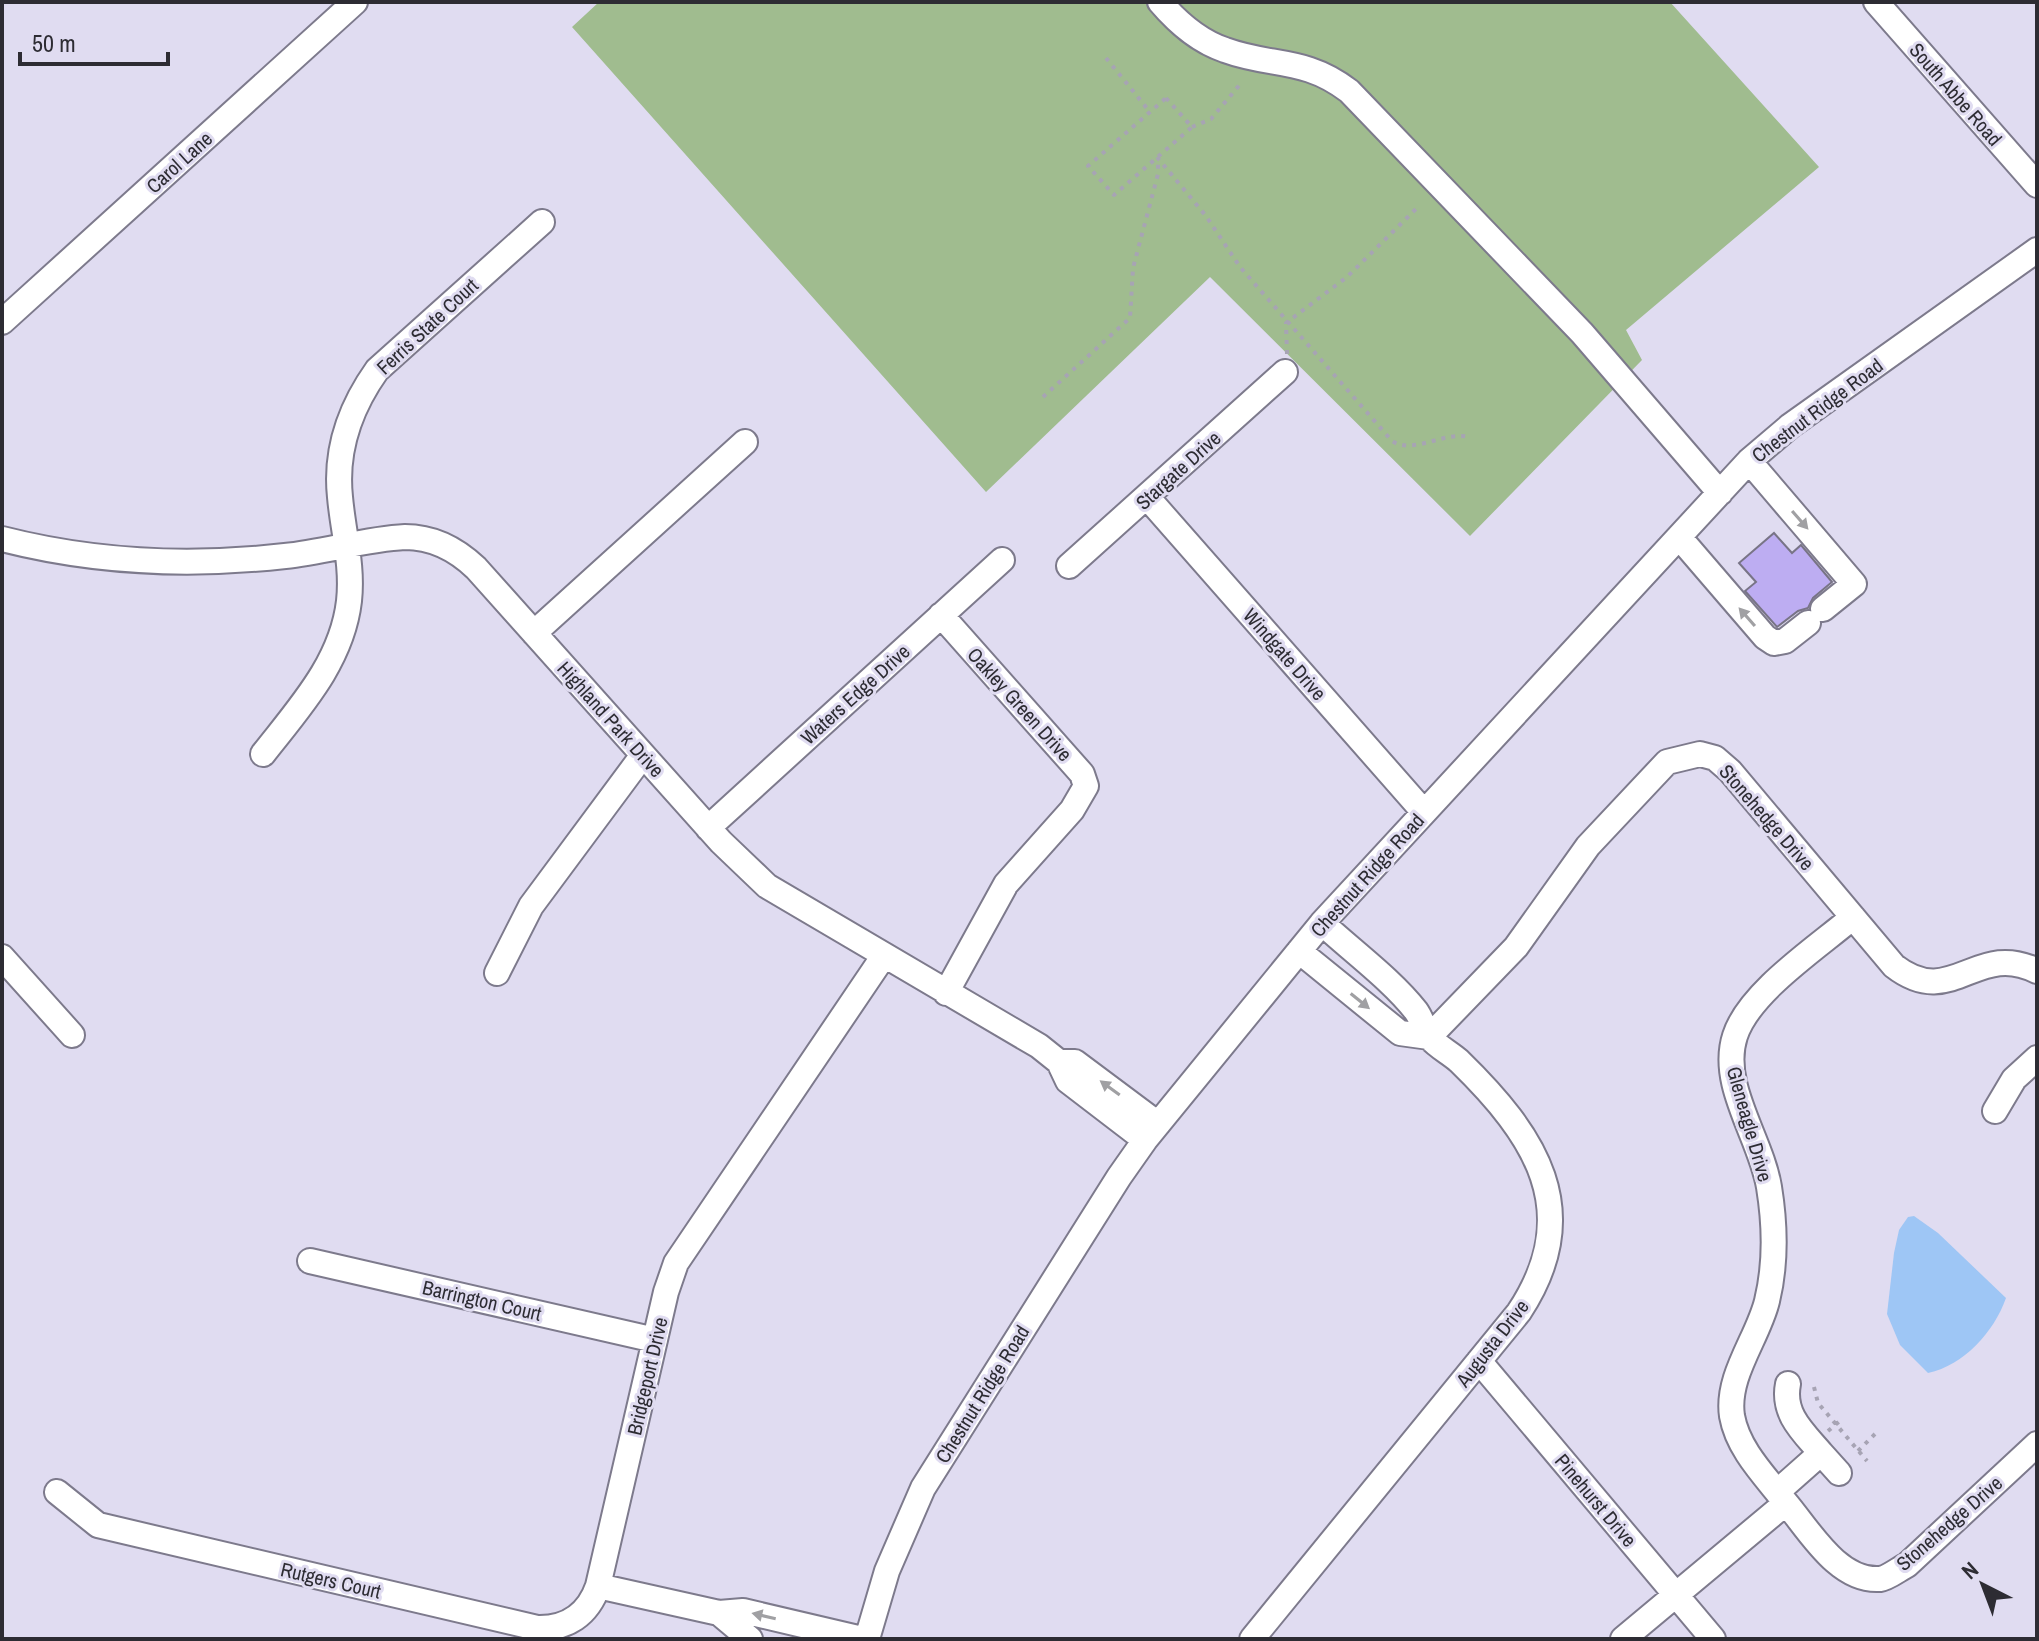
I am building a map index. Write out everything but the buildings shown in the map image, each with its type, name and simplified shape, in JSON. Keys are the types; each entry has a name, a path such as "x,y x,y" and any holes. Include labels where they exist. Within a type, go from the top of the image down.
{"street":[{"name":"Carol Lane","path":"2,322 355,2"},
{"path":"1160,2 1203,41 1227,51 1312,69 1349,91 1545,292 1720,493"},
{"name":"South Abbe Road","path":"1876,2 2037,185"},
{"name":"Ferris State Court","path":"263,754 321,678 336,649 349,602 348,546 339,469 342,442 361,393 377,370 542,222"},
{"name":"Chestnut Ridge Road","path":"865,1639 887,1571 923,1488 1119,1177 1322,923 1749,461 1790,426 2037,250"},
{"name":"Stargate Drive","path":"1069,566 1286,369"},
{"path":"534,633 745,442"},
{"path":"1679,537 1765,637 1774,643 1785,641 1854,584 1749,461"},
{"name":"Windgate Drive","path":"1147,497 1423,811"},
{"name":"Highland Park Drive","path":"2,539 93,557 168,564 229,562 405,537 444,545 476,568 708,828 767,886 1039,1046 1059,1062 1068,1081 1152,1132"},
{"name":"Waters Edge Drive","path":"708,828 1002,560"},
{"name":"Oakley Green Drive","path":"941,615 1082,774 1086,786 1072,810 1006,884 946,993"},
{"path":"497,973 531,906 643,755"},
{"name":"Stonehedge Drive","path":"1429,1037 1516,947 1608,823 1667,762 1683,756 1715,758 1730,771 1894,966 1910,978 1928,983 1942,982 1997,961 2037,971"},
{"name":"Gleneagle Drive","path":"1782,1497 1755,1464 1732,1415 1738,1374 1767,1300 1774,1224 1764,1158 1734,1083 1730,1060 1734,1037 1756,1001 1853,917"},
{"name":"Augusta Drive","path":"1252,1639 1519,1312 1544,1267 1550,1243 1549,1193 1531,1146 1458,1061 1429,1037 1417,1012 1322,923"},
{"path":"1299,951 1400,1033 1429,1037"},
{"path":"2,957 72,1035"},
{"name":"Bridgeport Drive","path":"598,1586 666,1292 692,1235 883,957"},
{"path":"1995,1111 2014,1079 2037,1058"},
{"name":"Barrington Court","path":"310,1261 655,1340"},
{"name":"Pinehurst Drive","path":"1479,1361 1713,1639"},
{"path":"1788,1384 1785,1397 1789,1414 1839,1473"},
{"name":"Stonehedge Drive","path":"1782,1497 1838,1564 1860,1576 1882,1579 1907,1565 2037,1444"},
{"path":"1623,1639 1782,1497 1821,1453"},
{"name":"Rutgers Court","path":"57,1492 98,1525 537,1628 570,1623 582,1614 598,1586"},
{"path":"598,1586 719,1613 743,1611 865,1639"},
{"path":"719,1613 750,1639"}],"path":[{"path":"1106,58 1150,112"},
{"path":"1192,127 1166,98 1088,166 1114,195 1192,127 1211,119 1242,82"},
{"path":"1157,157 1206,216 1240,267 1392,441 1407,446 1452,434 1469,437"},
{"path":"1043,397 1130,318 1133,268 1158,174 1157,157"},
{"path":"1286,369 1286,323 1347,277 1420,205"},
{"path":"1814,1387 1818,1403 1867,1461"},
{"path":"1835,1425 1841,1420"},
{"path":"1858,1451 1877,1432"}],"green space":[{"path":"599,2 1670,2 1819,167 1626,330 1642,360 1470,536 1210,277 986,492 572,27"}],"water":[{"path":"1914,1216 1938,1233 2006,1298 1994,1323 1976,1345 1954,1363 1928,1373 1900,1345 1887,1314 1899,1230 1908,1217"}]}
